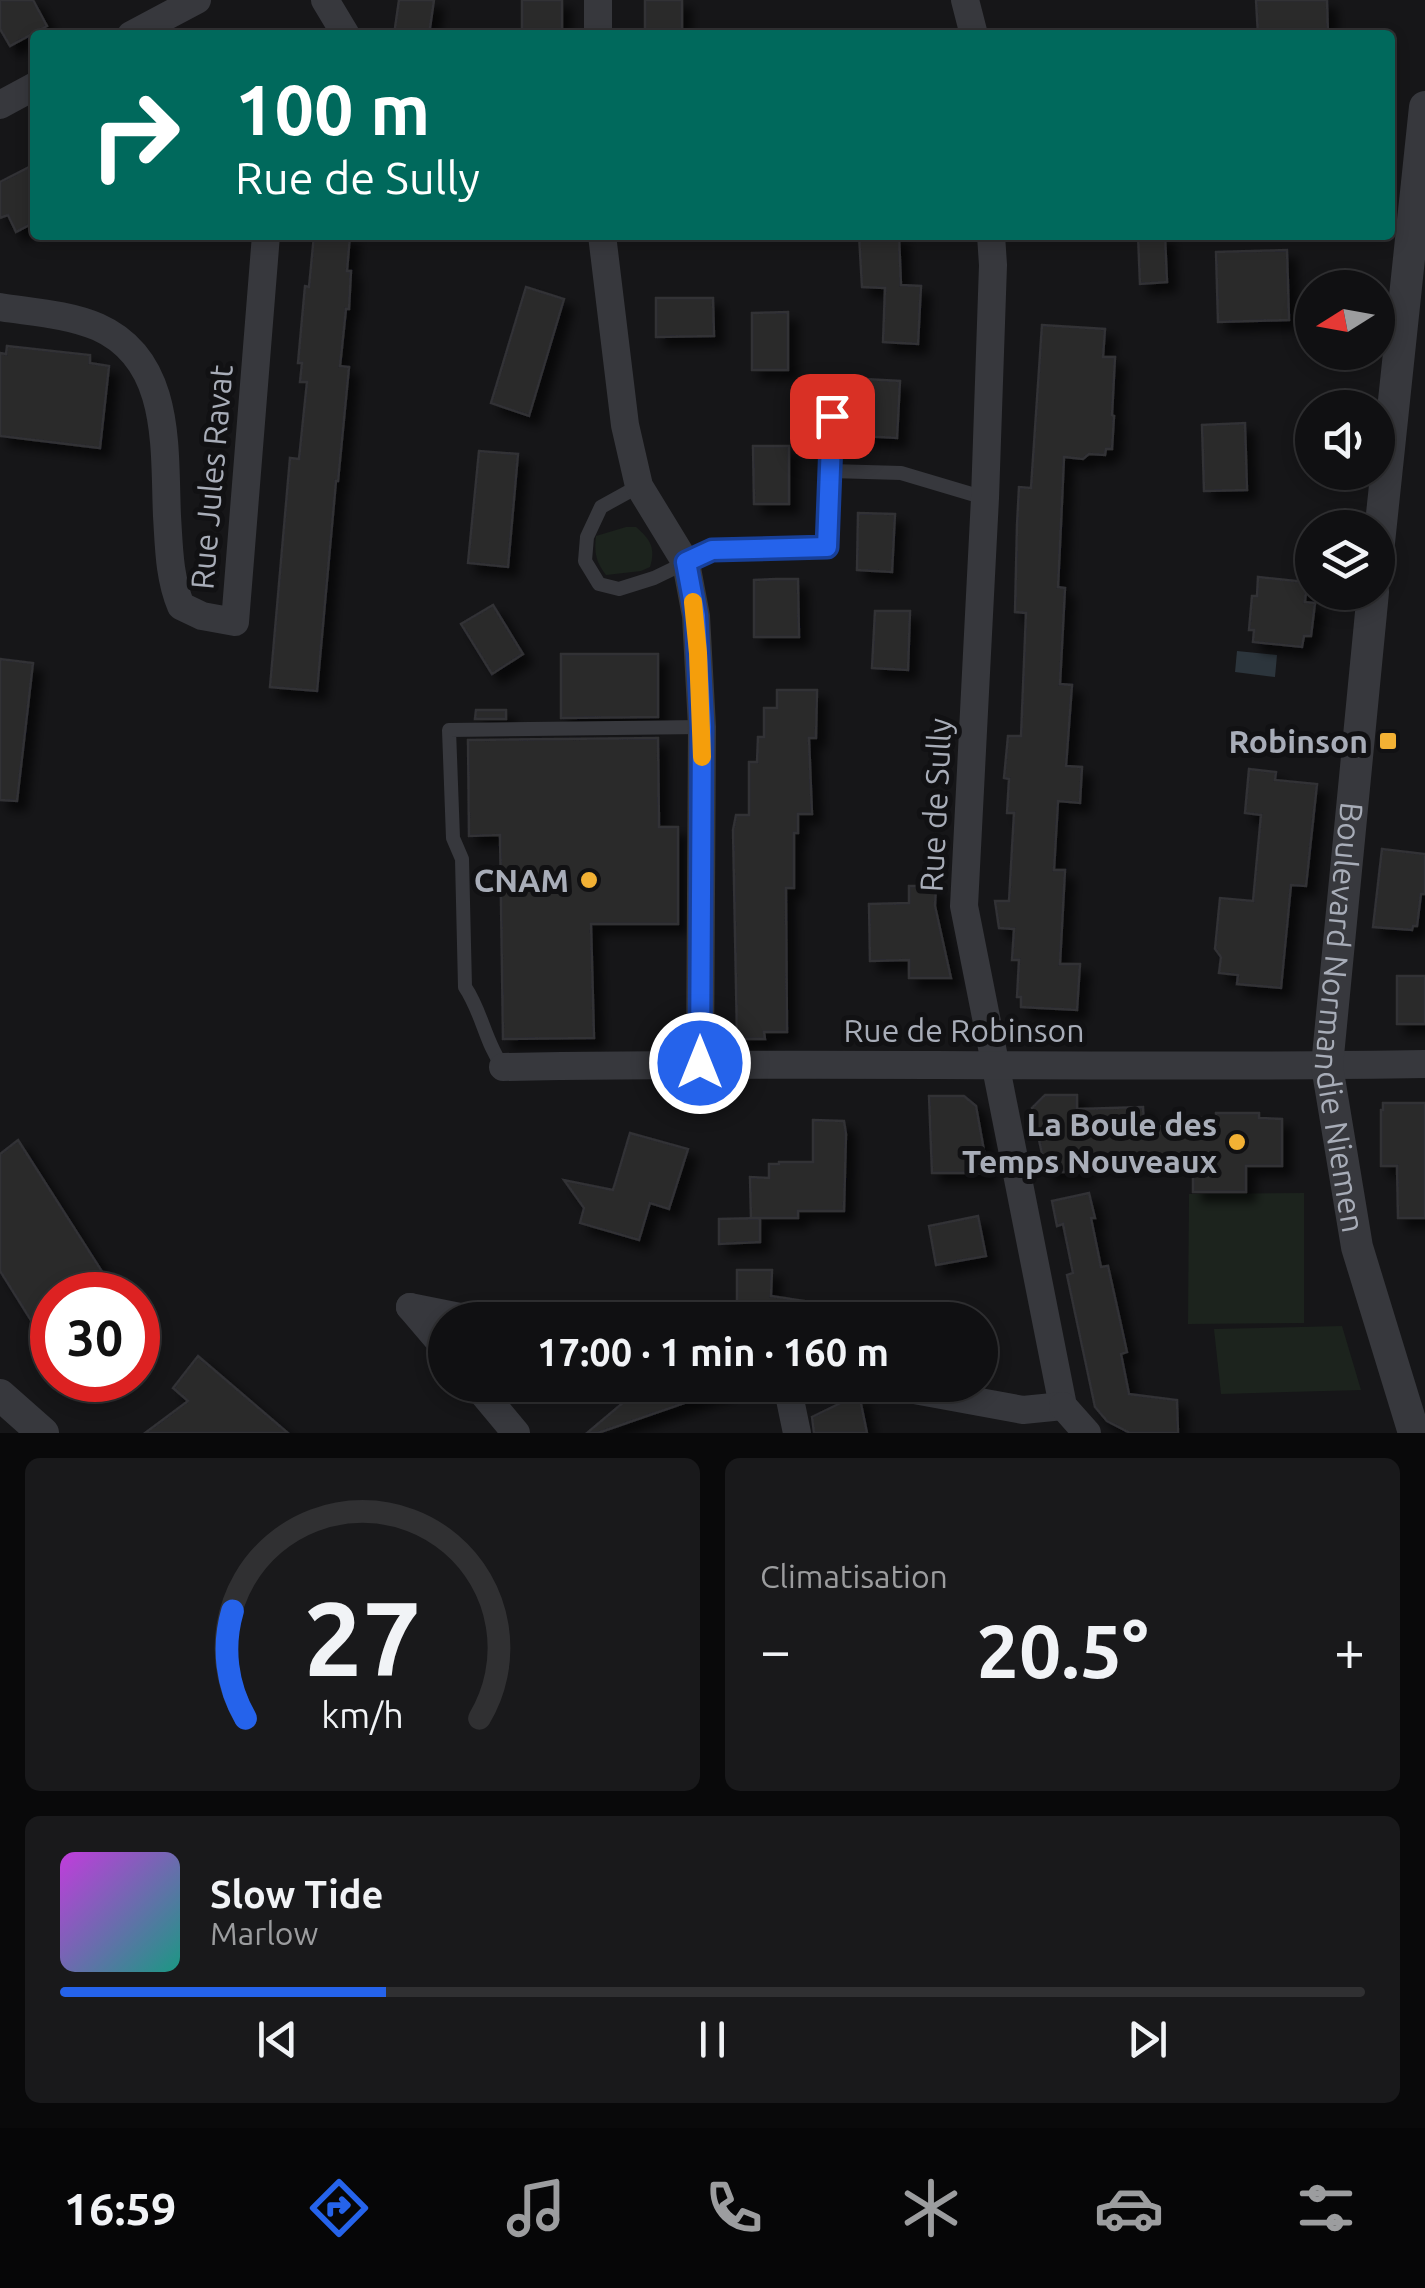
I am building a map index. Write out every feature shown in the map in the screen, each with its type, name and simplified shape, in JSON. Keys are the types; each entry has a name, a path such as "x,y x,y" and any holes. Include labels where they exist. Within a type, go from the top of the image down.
{"street":[{"path":"140,30 197,0"},
{"path":"325,0 343,30"},
{"path":"598,0 598,30"},
{"path":"965,0 973,30"},
{"path":"0,105 30,89"},
{"path":"1383,510 1420,196 1425,107"},
{"name":"Rue Jules Ravat","path":"0,307 96,326 120,340 139,359 154,386 162,417 174,590 181,606 202,616 235,622 266,240"},
{"path":"603,240 625,425 639,486 686,562 696,616 702,727 700,1063"},
{"name":"Rue de Sully","path":"990,240 993,265 985,498 964,906 1063,1406"},
{"name":"Boulevard Normandie Niemen","path":"1371,610 1327,1066 1357,1247 1414,1433"},
{"name":"Rue de Robinson","path":"503,1067 700,1063 1425,1064"},
{"path":"428,1311 410,1307 428,1328"},
{"path":"0,1372 22,1414"},
{"path":"490,1402 516,1433"},
{"path":"791,1402 797,1433"},
{"path":"979,1402 1022,1410 1063,1406 1088,1433"}],"lane":[{"path":"639,486 600,507 587,537 585,561 599,584 618,589 654,578 712,550 827,547 833,388"},
{"path":"831,470 901,474 985,498"},
{"path":"503,1067 491,1051 476,1004 464,987 462,859 453,838 449,730 702,727"}],"shaded area":[{"path":"636,527 648,540 652,549 650,567 606,575 596,557 596,536"},
{"path":"1237,651 1277,655 1275,677 1235,672"},
{"path":"1304,1193 1304,1323 1188,1324 1189,1194"},
{"path":"1342,1326 1361,1390 1221,1394 1214,1329"}],"building":[{"path":"0,0 33,0 47,26 30,30 30,35 10,46 0,29"},
{"path":"399,0 434,0 430,30 395,30"},
{"path":"522,0 562,0 562,30 522,30"},
{"path":"645,0 682,0 682,30 645,30"},
{"path":"1256,0 1327,0 1328,30 1258,30"},
{"path":"30,167 30,225 16,232 8,215 0,218 0,182"},
{"path":"314,240 350,240 349,309 340,366 349,367 317,691 270,687 290,458 299,459 307,382 300,382 302,363 298,363 305,286 309,287"},
{"path":"859,240 899,240 901,285 921,286 918,344 883,342 885,288 862,287"},
{"path":"1138,240 1165,240 1167,282 1140,284"},
{"path":"1287,250 1289,320 1218,322 1216,252"},
{"path":"526,287 564,299 529,416 491,403"},
{"path":"656,298 713,298 714,336 656,337"},
{"path":"788,312 788,370 752,370 752,313"},
{"path":"1042,325 1105,329 1103,357 1115,357 1112,449 1106,449 1105,455 1089,454 1083,459 1064,457 1058,587 1065,588 1060,684 1072,685 1066,766 1082,767 1080,803 1058,801 1054,870 1065,870 1060,964 1080,964 1077,1010 1021,1007 1021,997 1017,997 1019,960 1012,960 1014,929 999,928 995,901 1009,901 1014,813 1007,813 1009,779 1004,778 1008,736 1021,736 1026,613 1015,612 1019,487 1031,488"},
{"path":"7,346 90,355 90,363 109,366 100,448 0,436 0,353 6,354"},
{"path":"865,379 900,381 897,438 862,436"},
{"path":"1245,423 1247,490 1204,491 1202,425"},
{"path":"753,446 789,446 789,504 754,504"},
{"path":"479,451 518,454 508,567 468,563"},
{"path":"858,513 895,514 892,572 857,570"},
{"path":"1258,577 1295,581 1295,610 1314,610 1311,636 1304,636 1302,647 1253,642 1254,630 1249,630 1252,596 1257,596"},
{"path":"798,579 799,637 754,637 754,580"},
{"path":"493,605 523,654 492,674 461,624"},
{"path":"875,611 910,611 908,670 872,668"},
{"path":"561,654 658,654 658,717 561,718"},
{"path":"0,659 33,663 17,801 0,800"},
{"path":"777,690 817,690 816,738 809,738 812,814 798,814 794,888 786,888 787,1032 764,1032 765,1039 737,1039 733,830 736,815 749,815 749,762 757,762 758,737 764,737 764,708 777,708"},
{"path":"476,710 506,710 506,719 475,719"},
{"name":"CNAM","path":"658,738 659,827 678,827 678,924 591,924 594,1038 503,1039 500,835 469,836 468,740"},
{"path":"1249,769 1276,772 1275,780 1317,784 1306,886 1291,885 1281,988 1237,984 1238,975 1219,973 1221,957 1215,949 1220,898 1253,901 1261,815 1245,813"},
{"path":"1382,849 1425,854 1425,894 1421,894 1417,926 1412,930 1373,927"},
{"path":"909,886 936,886 935,906 951,978 909,978 909,960 870,961 869,904 909,903"},
{"path":"1397,976 1425,976 1425,1024 1397,1024"},
{"path":"1045,1095 1077,1095 1077,1109 1143,1107 1144,1127 1193,1125 1193,1118 1216,1118 1216,1113 1259,1113 1259,1118 1282,1119 1282,1166 1246,1166 1246,1192 1193,1192 1193,1161 1082,1164 1084,1172 1046,1172 1032,1108"},
{"path":"929,1096 964,1096 976,1106 988,1173 932,1173"},
{"path":"1383,1103 1425,1103 1425,1218 1398,1218 1397,1166 1381,1166"},
{"path":"813,1120 844,1121 844,1211 798,1211 798,1218 751,1218 750,1177 769,1178 769,1164 813,1162"},
{"path":"630,1133 688,1149 669,1209 650,1203 639,1240 580,1223 584,1208 564,1180 613,1190"},
{"path":"18,1140 102,1272 30,1272 30,1319 0,1271 0,1154"},
{"path":"1089,1193 1101,1267 1108,1266 1127,1352 1121,1354 1129,1394 1177,1400 1178,1433 1130,1433 1107,1421 1095,1407 1067,1275 1073,1273 1063,1224 1057,1226 1052,1201"},
{"path":"978,1216 986,1256 936,1265 929,1226"},
{"path":"760,1218 760,1242 719,1244 719,1219"},
{"path":"737,1270 772,1270 771,1296 811,1302 737,1302"},
{"path":"198,1356 288,1433 145,1433 188,1401 173,1388"},
{"path":"624,1402 687,1402 598,1433 587,1433"},
{"path":"843,1402 861,1402 867,1433 814,1433 812,1417"}],"slow traffic":[{"path":"693,602 702,757"}],"place":[{"name":"Robinson","path":"1388,741"},
{"name":"CNAM","path":"589,880"},
{"name":"La Boule des Temps Nouveaux","path":"1237,1142"}],"route":[{"path":"700,1063 702,727 696,616 686,562 712,550 827,547 832,416"}]}
